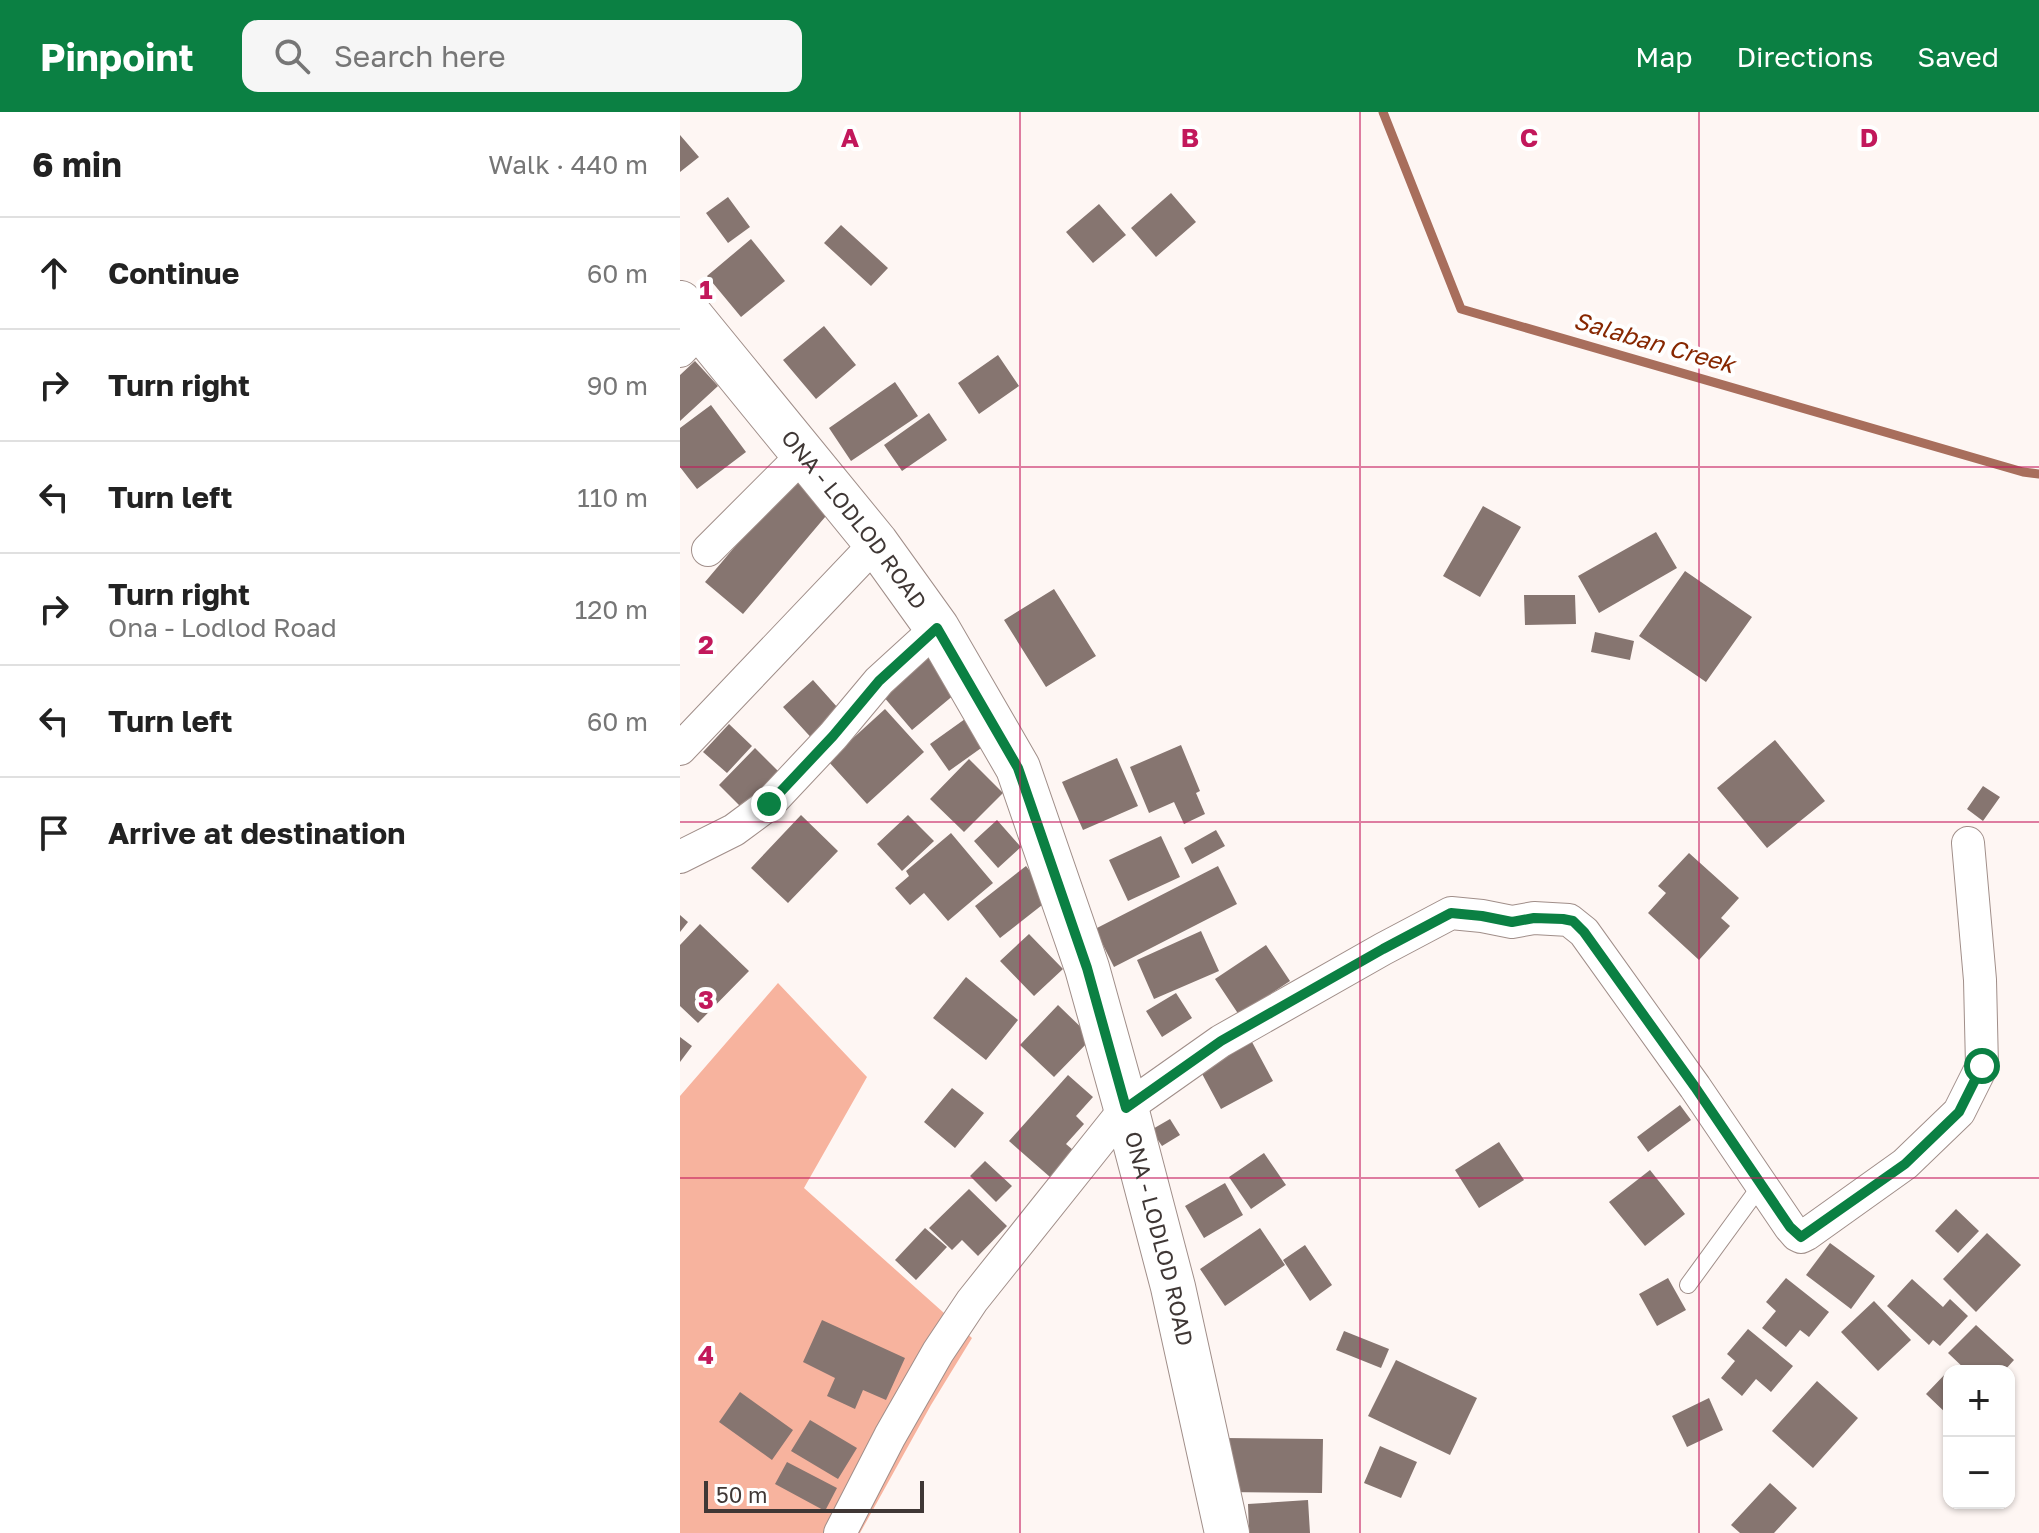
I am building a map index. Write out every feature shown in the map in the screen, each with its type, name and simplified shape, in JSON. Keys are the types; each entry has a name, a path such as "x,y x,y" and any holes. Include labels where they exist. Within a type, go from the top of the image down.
{"main road":[{"name":"ONA - LODLOD ROAD","path":"687,327 804,454 876,543 937,628 1018,768 1087,968 1126,1108 1173,1287 1227,1533"}],"street":[{"path":"708,550 804,454"},
{"path":"680,749 876,543"},
{"path":"680,857 734,830 769,804 879,681 937,628"},
{"path":"840,1533 890,1436 964,1313 1126,1108 1221,1041 1451,913 1512,922 1534,918 1573,921 1695,1087 1790,1227 1801,1237 1905,1164 1959,1112 1982,1066 1980,980 1968,843"}],"lane":[{"path":"1688,1285 1761,1185"}],"shaded area":[{"path":"778,983 867,1077 804,1188 972,1338 860,1533 680,1533 680,1096"}],"building":[{"path":"680,135 699,157 680,172"},
{"path":"1171,193 1196,222 1156,257 1131,228"},
{"path":"728,197 750,227 728,243 706,213"},
{"path":"1099,204 1126,235 1093,263 1066,232"},
{"path":"841,225 888,268 871,286 824,243"},
{"path":"751,239 785,281 741,317 707,276"},
{"path":"824,326 856,365 816,399 783,360"},
{"path":"998,355 1019,386 979,414 958,383"},
{"path":"695,361 718,386 680,421 680,375"},
{"path":"895,382 918,416 851,461 829,428"},
{"path":"711,405 746,452 697,489 680,467 680,428"},
{"path":"929,413 947,440 902,471 884,445"},
{"path":"793,478 831,510 743,614 705,582"},
{"path":"1483,506 1521,527 1480,597 1443,576"},
{"path":"1656,532 1677,568 1599,613 1578,576"},
{"path":"1685,571 1752,617 1706,682 1639,636"},
{"path":"1054,589 1096,656 1046,687 1004,620"},
{"path":"1524,595 1575,595 1576,624 1525,625"},
{"path":"1595,632 1634,641 1630,660 1591,652"},
{"path":"932,655 961,689 912,730 883,696"},
{"path":"813,680 846,717 817,744 783,707"},
{"path":"885,709 924,752 867,804 828,761"},
{"path":"965,719 984,746 949,771 930,744"},
{"path":"729,724 752,746 727,773 703,752"},
{"path":"1775,740 1825,801 1767,848 1717,788"},
{"path":"1181,745 1200,791 1196,793 1205,814 1184,824 1174,802 1149,813 1130,767"},
{"path":"755,748 787,780 751,817 719,785"},
{"path":"1117,758 1138,806 1083,830 1062,782"},
{"path":"969,759 1003,793 964,832 930,799"},
{"path":"1983,786 2000,797 1983,821 1967,809"},
{"path":"801,815 838,851 788,903 751,868"},
{"path":"908,815 934,841 902,871 877,844"},
{"path":"997,820 1021,847 998,868 974,841"},
{"path":"1216,830 1225,846 1192,864 1184,848"},
{"path":"951,833 993,883 948,921 924,893 910,905 895,888 909,876 906,871"},
{"path":"1161,836 1180,877 1128,901 1109,860"},
{"path":"1689,853 1739,898 1721,918 1730,926 1699,960 1648,913 1666,893 1658,886"},
{"path":"1026,866 1051,898 1000,938 975,906"},
{"path":"1218,866 1237,904 1114,967 1095,929"},
{"path":"680,915 688,922 680,932"},
{"path":"700,924 749,971 698,1023 680,1006 680,945"},
{"path":"1201,931 1219,971 1154,999 1137,960"},
{"path":"1029,934 1063,969 1034,996 1000,961"},
{"path":"1266,945 1290,981 1239,1015 1215,979"},
{"path":"966,977 1018,1020 986,1060 933,1018"},
{"path":"1176,993 1192,1018 1162,1037 1146,1011"},
{"path":"1058,1005 1092,1038 1054,1077 1020,1045"},
{"path":"680,1037 692,1046 680,1062"},
{"path":"1252,1042 1273,1081 1221,1109 1200,1070"},
{"path":"1068,1075 1093,1097 1076,1116 1084,1124 1066,1144 1073,1150 1050,1177 1009,1141"},
{"path":"952,1088 984,1113 955,1148 924,1122"},
{"path":"1680,1105 1691,1120 1648,1152 1637,1137"},
{"path":"1170,1119 1180,1135 1162,1146 1151,1130"},
{"path":"1499,1142 1524,1180 1479,1208 1455,1170"},
{"path":"1264,1153 1286,1185 1251,1209 1229,1177"},
{"path":"985,1161 1012,1186 996,1202 970,1176"},
{"path":"1650,1170 1685,1214 1645,1246 1609,1202"},
{"path":"1225,1183 1243,1215 1204,1238 1185,1206"},
{"path":"969,1189 1007,1226 978,1256 962,1240 952,1250 929,1228"},
{"path":"1956,1209 1979,1231 1958,1253 1935,1231"},
{"path":"925,1228 947,1247 916,1280 895,1260"},
{"path":"1260,1228 1285,1265 1225,1306 1200,1269"},
{"path":"1987,1233 2021,1265 1976,1312 1943,1279"},
{"path":"1830,1243 1875,1276 1851,1309 1806,1275"},
{"path":"1305,1245 1332,1285 1310,1301 1283,1260"},
{"path":"1668,1278 1686,1310 1657,1326 1639,1294"},
{"path":"1786,1278 1829,1312 1809,1337 1800,1330 1786,1347 1762,1328 1776,1311 1766,1302"},
{"path":"1912,1279 1943,1307 1950,1299 1968,1316 1940,1346 1933,1340 1929,1345 1887,1306"},
{"path":"1874,1301 1911,1340 1878,1371 1841,1332"},
{"path":"822,1320 905,1358 886,1400 863,1390 855,1409 827,1396 835,1378 803,1362"},
{"path":"1976,1325 2014,1360 2009,1365 1961,1365 1948,1353"},
{"path":"1748,1329 1793,1366 1771,1392 1756,1379 1742,1396 1721,1378 1735,1361 1727,1354"},
{"path":"1344,1331 1389,1349 1381,1368 1336,1350"},
{"path":"1396,1360 1477,1398 1450,1455 1368,1416"},
{"path":"1943,1376 1943,1410 1926,1394"},
{"path":"1817,1381 1858,1418 1813,1468 1772,1431"},
{"path":"740,1392 793,1430 772,1460 719,1422"},
{"path":"1709,1398 1723,1430 1687,1447 1672,1416"},
{"path":"810,1420 857,1448 838,1479 791,1451"},
{"path":"1224,1438 1323,1439 1322,1493 1223,1492"},
{"path":"1380,1446 1417,1462 1401,1498 1364,1483"},
{"path":"787,1462 837,1488 825,1511 775,1484"},
{"path":"1770,1483 1797,1508 1774,1533 1740,1533 1731,1525"},
{"path":"1308,1500 1310,1533 1249,1533 1248,1504"}],"waterway":[{"name":"Salaban Creek","path":"1383,112 1461,309 2023,472 2039,474"}],"route":[{"path":"769,804 879,681 937,628 1018,768 1087,968 1126,1108 1221,1041 1451,913 1512,922 1534,918 1573,921 1695,1087 1790,1227 1801,1237 1905,1164 1959,1112 1982,1066"}]}
